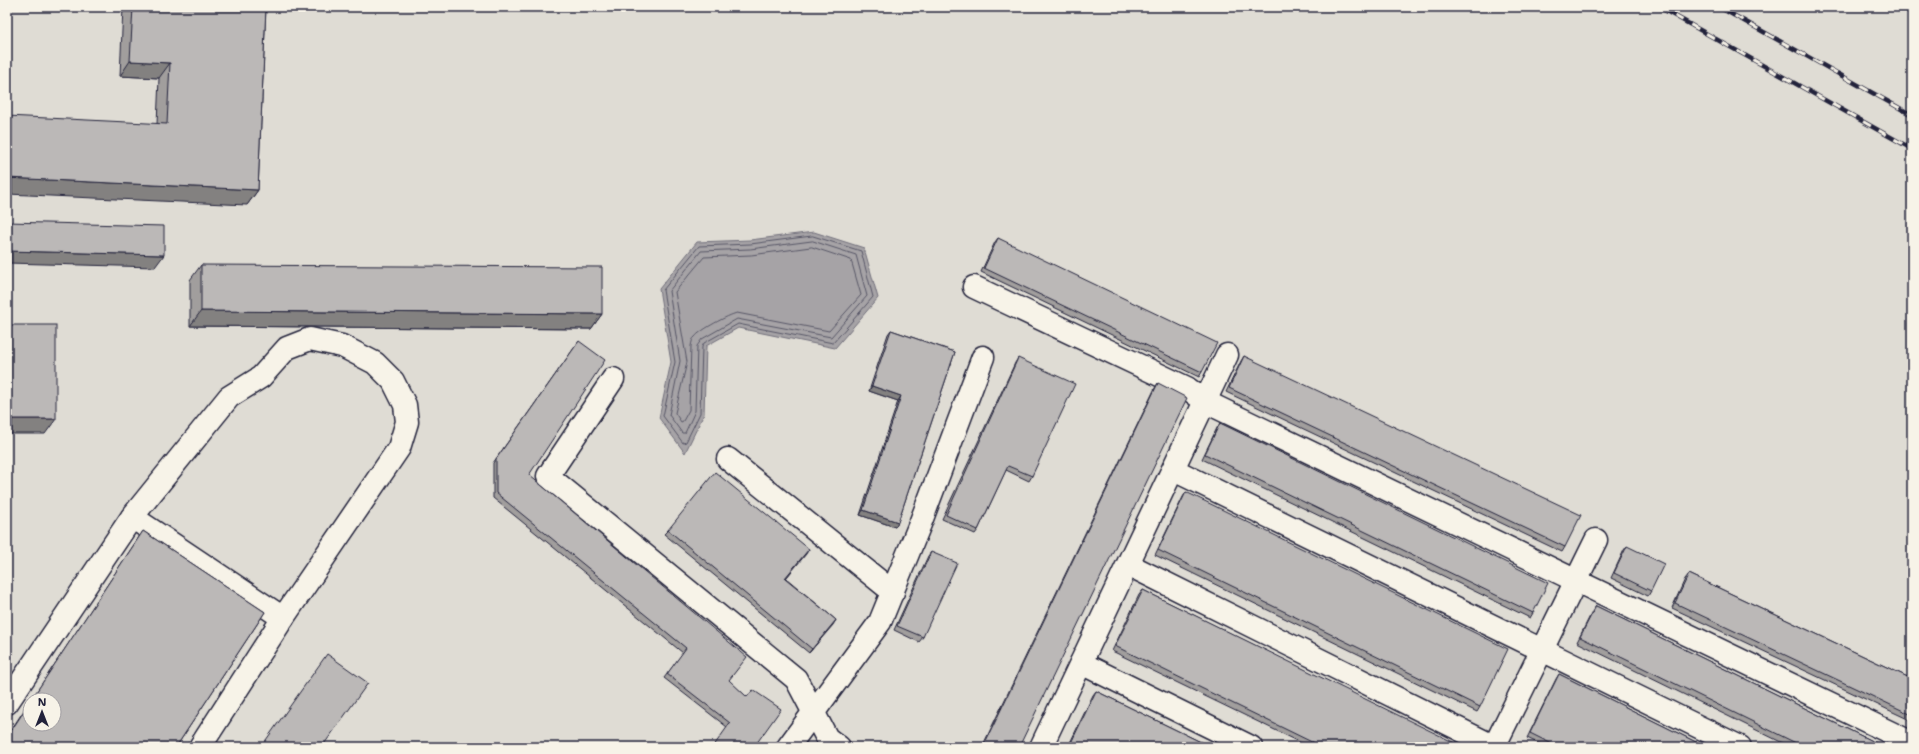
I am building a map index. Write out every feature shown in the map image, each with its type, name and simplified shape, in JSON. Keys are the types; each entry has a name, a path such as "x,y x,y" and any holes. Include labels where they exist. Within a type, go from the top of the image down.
{"lane":[{"path":"974,287 1187,388 1206,402 1912,743"},
{"path":"7,703 132,517 229,397 261,376 287,348 310,339 342,346 375,363 394,381 405,405 407,422 399,448 283,618 200,747"},
{"path":"1041,747 1174,470 1227,355"},
{"path":"788,747 880,622 893,592 983,357"},
{"path":"613,379 548,476 796,679 812,713 827,738 839,747"},
{"path":"728,459 893,592"},
{"path":"1174,470 1740,747"},
{"path":"132,517 283,618"},
{"path":"1128,565 1495,747 1577,582 1596,540"},
{"path":"1081,663 1252,747"}],"shaded area":[{"path":"7,7 1912,7 1912,747 7,747"}],"water":[{"path":"814,232 864,248 878,298 835,348 738,328 706,346 704,414 685,453 659,418 671,362 659,289 697,242 750,240"}],"building":[{"path":"133,7 266,7 258,190 7,178 7,116 167,124 170,63 130,61"},
{"path":"7,222 164,226 164,255 7,251"},
{"path":"998,238 1217,343 1202,372 984,268"},
{"path":"201,265 602,267 602,314 201,311"},
{"path":"7,325 56,325 56,419 7,419"},
{"path":"891,330 955,352 898,522 863,510 901,396 872,386"},
{"path":"579,341 605,360 529,475 747,657 729,680 747,697 753,690 781,709 754,747 713,747 730,723 667,674 686,648 496,493 496,459"},
{"path":"1244,356 1581,515 1565,547 1229,388"},
{"path":"1018,358 1075,384 1032,476 1008,466 978,530 946,515"},
{"path":"1158,383 1187,398 1019,747 983,747"},
{"path":"1220,423 1548,583 1533,613 1205,454"},
{"path":"715,472 809,549 785,578 836,620 812,649 668,530"},
{"path":"1186,492 1508,649 1480,707 1158,550"},
{"path":"143,531 265,612 176,747 7,747 7,737 22,714 22,732 62,732 62,692 36,692"},
{"path":"1627,546 1664,564 1651,591 1614,573"},
{"path":"931,552 957,563 923,637 897,626"},
{"path":"1689,574 1912,679 1912,715 1675,603"},
{"path":"1143,590 1461,746 1322,747 1115,646"},
{"path":"1596,606 1884,747 1804,747 1580,637"},
{"path":"327,654 368,683 322,747 261,747"},
{"path":"1559,674 1706,747 1558,747 1530,733"},
{"path":"1096,691 1211,747 1069,747"}],"railway":[{"path":"1659,7 1912,149"},
{"path":"1719,7 1912,115"}]}
